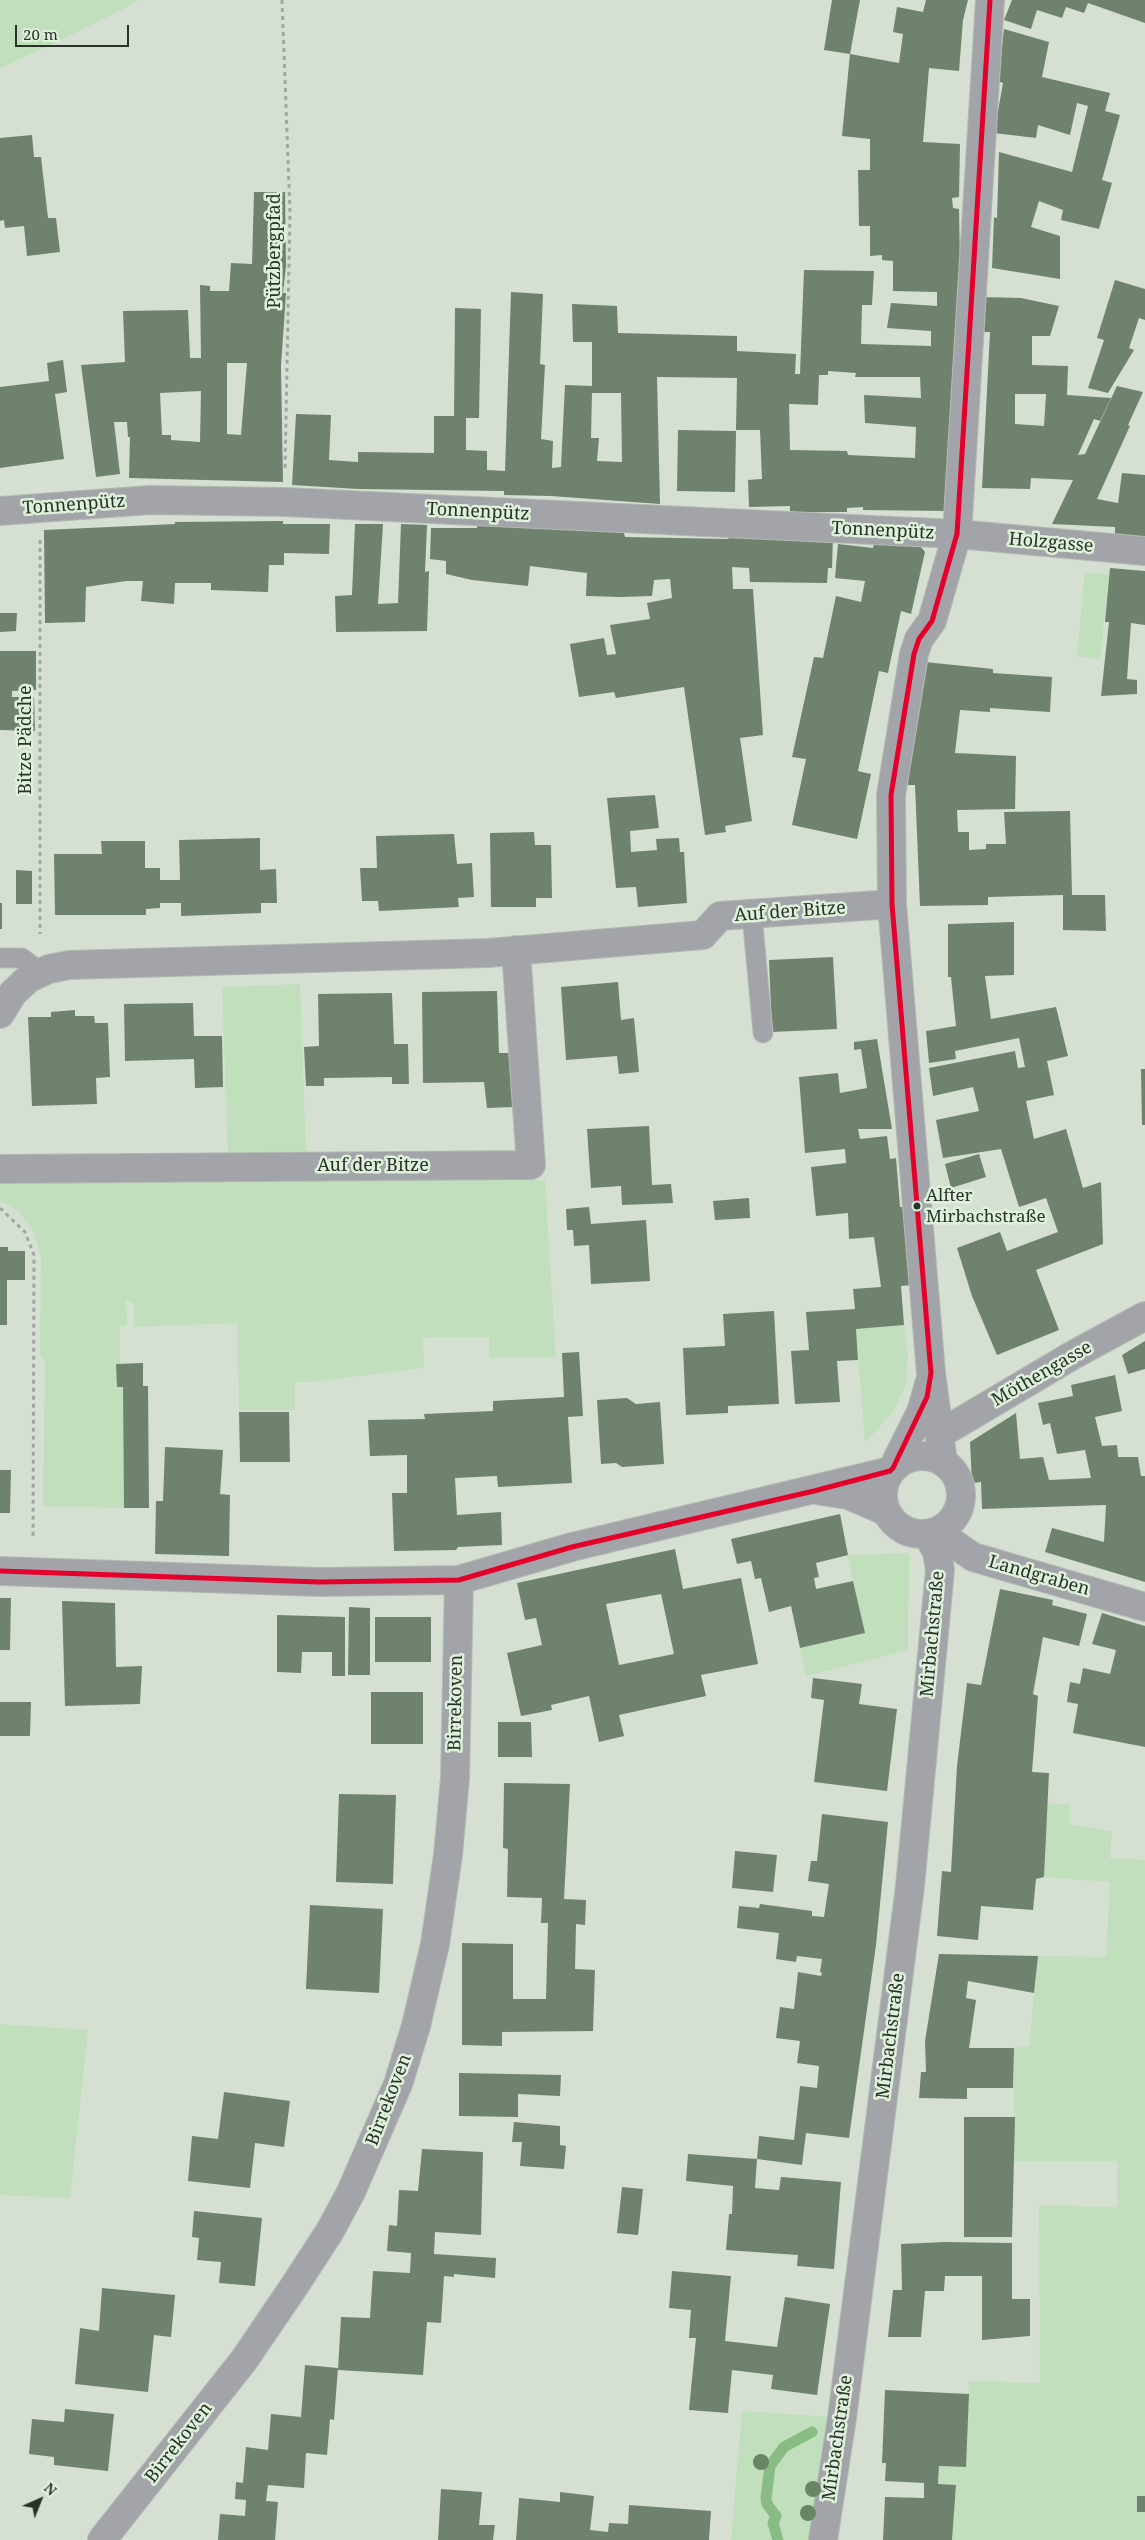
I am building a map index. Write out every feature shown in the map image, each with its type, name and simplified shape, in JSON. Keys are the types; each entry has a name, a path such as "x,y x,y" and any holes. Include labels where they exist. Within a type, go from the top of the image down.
{"street":[{"path":"943,1462 930,1372 892,904 891,795 911,669 919,639 932,621 957,534 990,0"},
{"name":"Tonnenpütz","path":"0,511 150,500 286,502 957,534"},
{"name":"Holzgasse","path":"957,534 1145,551"},
{"name":"Auf der Bitze","path":"31,978 69,965 516,950 703,934 720,916 892,904"},
{"name":"Auf der Bitze","path":"0,1168 531,1165 516,950"},
{"path":"0,1014 14,992 31,978"},
{"name":"Möthengasse","path":"940,1434 1073,1355 1145,1316"},
{"path":"0,1571 319,1582 459,1580 572,1547 814,1491 892,1469 912,1456 934,1457 943,1462 957,1477 961,1497 958,1510 951,1522 933,1532 914,1534 902,1529 892,1521 885,1511 882,1490 892,1469 924,1405 930,1372"},
{"path":"814,1491 848,1496 885,1511"},
{"name":"Landgraben","path":"933,1532 973,1556 1145,1607"},
{"name":"Mirbachstraße","path":"823,2540 842,2418 910,1886 940,1570 933,1532"},
{"name":"Birrekoven","path":"102,2540 244,2360 295,2285 330,2231 351,2192 398,2084 416,2026 433,1952 448,1855 455,1778 459,1580"}],"lane":[{"path":"752,915 763,1033"},
{"path":"0,958 22,958 31,978"}],"path":[{"name":"Pützbergpfad","path":"282,0 290,212 286,502"},
{"name":"Bitze Pädche","path":"31,978 40,507"},
{"path":"0,1208 25,1232 34,1254 36,1281 32,1572"}],"green space":[{"path":"0,0 140,0 0,68"},
{"path":"1085,572 1109,575 1100,659 1077,656"},
{"path":"300,984 306,1151 228,1154 222,987"},
{"path":"545,1180 556,1357 490,1358 489,1337 423,1338 424,1368 312,1382 295,1382 295,1410 239,1410 237,1323 134,1327 134,1302 126,1301 127,1325 120,1325 120,1364 116,1364 117,1386 123,1387 124,1508 43,1506 45,1361 40,1355 41,1259 35,1235 29,1224 18,1211 0,1201 0,1181"},
{"path":"904,1325 908,1356 906,1384 894,1411 865,1443 856,1329"},
{"path":"909,1553 908,1650 806,1676 800,1648 864,1633 848,1555"},
{"path":"1047,1803 1070,1805 1069,1824 1112,1831 1110,1858 1145,1860 1145,2496 1137,2496 1137,2511 1145,2512 1145,2540 952,2540 956,2485 938,2484 939,2466 966,2467 969,2381 1040,2383 1039,2205 1117,2207 1117,2161 1014,2161 1014,2048 1029,2046 1038,1956 1106,1957 1110,1882 1044,1877"},
{"path":"0,2024 88,2030 70,2198 0,2195"},
{"path":"742,2411 831,2417 809,2540 731,2540"}],"building":[{"path":"832,0 860,0 850,54 824,50"},
{"path":"926,0 968,0 963,20 959,71 929,68 923,142 960,144 959,197 952,198 953,208 959,209 960,264 948,511 863,510 863,507 847,508 847,512 790,512 790,506 749,507 748,480 762,479 760,430 736,430 737,378 657,377 660,504 551,496 504,495 504,491 358,489 292,485 296,414 331,415 329,460 358,462 358,452 434,453 434,416 454,416 455,308 481,309 479,418 466,418 466,450 487,451 487,470 505,471 511,292 543,294 540,364 545,365 541,439 553,441 552,468 561,467 565,385 592,386 592,342 573,342 572,304 617,306 618,333 737,336 737,351 796,354 795,374 800,374 804,270 874,271 872,305 862,305 861,344 931,346 931,331 887,328 891,303 937,306 937,292 893,291 893,261 882,260 882,255 870,256 870,226 859,226 858,170 870,170 870,139 842,136 850,54 899,63 903,34 893,32 897,7 923,12","holes":["828,371 856,373 855,377 920,377 921,398 864,395 865,423 916,427 915,458 848,455 847,451 790,450 789,404 818,405 819,375 828,375","592,393 621,393 622,462 597,461 599,438 591,438"]},
{"path":"1012,0 1145,0 1145,23 1088,3 1084,13 1066,7 1062,18 1037,10 1031,29 1004,20"},
{"path":"1004,29 1049,42 1042,77 1110,93 1105,111 1120,115 1102,180 1112,183 1099,229 1061,220 1063,210 1039,201 1031,227 1060,236 1060,279 992,268 994,217 997,218 999,152 1072,172 1088,106 1077,103 1070,135 1038,125 1036,138 994,133 1003,83 998,81"},
{"path":"32,135 34,157 41,157 48,218 56,218 60,252 27,256 24,226 5,228 4,220 0,221 0,138"},
{"path":"254,192 285,192 286,266 283,293 286,293 281,366 283,482 129,478 130,437 128,437 127,422 114,422 120,474 96,477 81,365 125,362 123,311 188,310 190,358 201,358 200,285 210,286 210,291 229,291 231,263 252,264","holes":["227,363 247,363 241,435 227,434","201,391 200,442 171,440 171,435 162,435 160,393"]},
{"path":"1115,280 1145,289 1145,320 1139,318 1129,348 1134,350 1108,393 1088,388 1104,340 1097,338"},
{"path":"980,297 1021,298 1059,306 1050,336 1032,336 1032,365 1068,366 1067,395 1111,398 1100,421 1094,419 1078,455 1085,454 1117,386 1143,392 1097,499 1118,503 1122,473 1145,475 1145,537 1115,535 1115,527 1052,524 1073,480 1031,478 1030,489 982,488 990,332 981,332","holes":["1015,394 1046,394 1044,426 1015,424"]},
{"path":"63,360 67,392 55,394 64,459 0,468 0,387 49,381 47,363"},
{"path":"678,430 736,431 735,492 677,491"},
{"path":"478,518 624,533 625,537 729,539 833,536 832,568 828,568 827,583 750,582 749,568 732,567 733,589 753,589 763,735 740,738 752,821 725,826 726,832 705,835 684,687 616,698 614,692 579,697 570,644 604,638 607,655 616,654 610,625 650,619 647,603 672,598 670,579 654,580 652,596 621,597 586,596 587,573 530,566 528,586 472,580 446,574 446,561 430,559 431,528 477,528"},
{"path":"283,521 283,524 330,524 329,554 284,553 284,565 269,565 268,592 211,590 211,583 175,583 174,604 141,601 143,581 126,581 86,587 85,622 45,623 44,530 175,524 175,522"},
{"path":"355,524 383,524 378,604 398,603 401,524 427,525 425,572 429,571 427,631 336,632 335,596 352,595"},
{"path":"874,542 920,546 925,552 911,614 901,611 888,673 879,671 858,771 871,774 857,839 792,825 806,759 792,757 814,657 823,658 836,596 861,602 865,581 835,578 838,544 873,548"},
{"path":"1110,568 1145,571 1145,625 1131,623 1127,679 1137,680 1137,694 1101,696 1109,622 1105,622"},
{"path":"0,613 17,613 16,631 0,632"},
{"path":"0,651 36,651 36,690 12,691 12,697 34,697 35,731 0,730"},
{"path":"925,662 993,669 993,673 1052,677 1050,712 990,708 990,712 960,710 955,753 1016,756 1015,809 957,810 958,832 969,832 969,850 986,849 986,844 1006,844 1004,812 1070,811 1072,895 1105,895 1106,931 1063,930 1063,895 988,897 988,905 920,906 915,785 906,785"},
{"path":"655,795 659,828 630,831 631,852 657,850 656,839 679,838 680,852 684,852 687,903 638,907 636,887 616,888 607,798"},
{"path":"534,832 535,845 551,845 552,898 536,898 536,907 491,907 490,833"},
{"path":"454,834 457,864 472,863 474,897 458,898 459,907 379,911 378,901 362,901 360,868 377,868 376,836"},
{"path":"260,838 260,870 276,869 277,903 261,903 261,913 181,916 181,903 160,903 160,908 146,909 146,915 55,915 54,854 102,854 101,841 145,841 145,868 160,868 160,880 180,880 179,840"},
{"path":"16,870 32,871 32,904 16,904"},
{"path":"0,903 2,903 2,929 0,929"},
{"path":"1014,922 1014,975 985,976 991,1019 1056,1007 1068,1056 1047,1061 1054,1095 1026,1101 1034,1139 1066,1129 1083,1188 1101,1182 1103,1244 1036,1270 1059,1330 997,1355 972,1296 957,1248 1000,1232 1007,1251 1058,1232 1046,1198 1019,1207 1001,1149 943,1158 936,1120 979,1111 973,1087 933,1096 929,1068 1015,1051 1018,1068 1025,1067 1019,1038 955,1051 956,1059 929,1063 926,1031 956,1026 951,977 948,977 948,924"},
{"path":"833,957 837,1029 772,1032 769,960"},
{"path":"618,982 621,1020 634,1018 639,1072 619,1074 617,1056 566,1060 561,987"},
{"path":"497,991 499,1053 512,1053 514,1107 487,1108 484,1082 423,1083 422,992"},
{"path":"392,993 394,1044 408,1044 409,1084 392,1084 392,1077 324,1078 324,1086 306,1086 304,1047 319,1046 318,994"},
{"path":"193,1003 194,1036 222,1036 223,1087 195,1088 194,1059 125,1061 124,1004"},
{"path":"75,1010 75,1016 94,1016 95,1023 108,1023 110,1077 96,1078 97,1104 32,1106 28,1017 51,1017 51,1012"},
{"path":"877,1039 892,1129 858,1129 860,1139 887,1136 890,1159 896,1158 900,1207 904,1207 912,1285 901,1286 904,1325 856,1329 858,1360 837,1361 840,1402 795,1404 791,1351 809,1350 806,1312 855,1309 853,1289 881,1287 874,1237 849,1239 848,1213 816,1216 811,1167 846,1163 845,1149 805,1153 799,1077 838,1073 840,1093 867,1088 861,1049 854,1050 854,1042"},
{"path":"1141,1069 1145,1069 1145,1125 1142,1125"},
{"path":"649,1126 652,1185 671,1184 673,1203 622,1205 621,1186 591,1188 587,1129"},
{"path":"979,1154 986,1177 951,1188 945,1164"},
{"path":"749,1198 750,1218 715,1220 713,1201"},
{"path":"589,1207 591,1224 646,1220 650,1281 591,1284 589,1245 574,1246 573,1230 567,1230 566,1209"},
{"path":"0,1247 8,1247 8,1251 25,1251 25,1280 7,1280 7,1325 0,1325"},
{"path":"774,1311 779,1404 728,1406 728,1413 686,1415 683,1348 725,1346 723,1314"},
{"path":"1145,1341 1145,1369 1128,1374 1122,1355"},
{"path":"579,1352 583,1416 568,1417 572,1483 498,1487 497,1476 455,1478 457,1515 501,1512 502,1545 458,1547 456,1550 394,1551 392,1493 407,1493 407,1455 370,1456 368,1420 425,1419 424,1414 493,1411 493,1401 564,1397 562,1353"},
{"path":"143,1363 143,1386 148,1386 149,1508 124,1508 123,1387 117,1387 116,1364"},
{"path":"1115,1375 1122,1411 1095,1417 1102,1446 1117,1445 1118,1457 1138,1457 1141,1476 1145,1476 1145,1582 1045,1552 1052,1528 1104,1542 1106,1505 982,1509 981,1482 972,1483 970,1442 1016,1413 1020,1459 1043,1457 1049,1480 1091,1478 1085,1450 1057,1454 1050,1423 1043,1425 1038,1403 1073,1396 1071,1385"},
{"path":"627,1398 636,1404 660,1402 664,1464 622,1467 616,1463 601,1464 597,1400"},
{"path":"239,1412 289,1412 290,1462 240,1462"},
{"path":"165,1447 223,1450 220,1494 230,1495 229,1556 155,1554 156,1501 163,1501"},
{"path":"0,1470 11,1470 10,1513 0,1513"},
{"path":"840,1514 848,1555 816,1563 819,1577 814,1578 816,1589 853,1581 865,1633 800,1648 791,1606 769,1612 761,1578 755,1579 751,1561 737,1564 731,1539"},
{"path":"675,1549 683,1589 741,1578 758,1664 701,1675 706,1696 619,1715 624,1736 599,1742 589,1696 551,1705 552,1710 521,1716 507,1653 542,1645 536,1618 525,1620 517,1583","holes":["661,1594 674,1654 619,1665 606,1604"]},
{"path":"1000,1589 1053,1600 1052,1605 1087,1614 1079,1646 1043,1637 1033,1694 1038,1696 1032,1772 1049,1773 1044,1877 1036,1879 1033,1910 981,1906 978,1940 937,1936 942,1871 951,1872 957,1766 967,1683 981,1685"},
{"path":"0,1598 11,1598 10,1650 0,1650"},
{"path":"62,1601 115,1603 116,1667 142,1666 140,1704 65,1706"},
{"path":"349,1607 370,1608 370,1675 348,1675"},
{"path":"1102,1613 1145,1626 1145,1747 1073,1733 1078,1704 1067,1702 1070,1682 1080,1684 1083,1668 1110,1674 1116,1650 1092,1644"},
{"path":"277,1615 345,1617 345,1676 332,1676 332,1652 302,1652 301,1673 277,1672"},
{"path":"375,1617 431,1617 431,1662 375,1662"},
{"path":"813,1678 862,1684 859,1704 897,1709 887,1791 814,1782 824,1700 811,1698"},
{"path":"371,1692 423,1692 423,1744 371,1744"},
{"path":"0,1702 31,1702 30,1736 0,1736"},
{"path":"498,1722 531,1722 532,1757 498,1757"},
{"path":"504,1783 570,1784 564,1899 586,1900 585,1925 576,1924 575,1969 595,1970 593,2031 502,2032 502,2046 462,2045 462,1943 513,1944 513,1999 546,1999 548,1923 541,1923 542,1898 507,1897 508,1849 503,1848"},
{"path":"339,1794 396,1795 393,1884 336,1882"},
{"path":"822,1814 888,1822 876,1945 849,2138 806,2133 802,2165 757,2159 759,2136 794,2140 800,2086 817,2088 819,2066 797,2063 800,2041 776,2038 780,2007 794,2009 798,1972 821,1976 822,1959 797,1956 796,1962 776,1959 779,1933 737,1928 739,1906 759,1908 760,1904 812,1911 812,1916 824,1917 829,1884 808,1881 811,1861 817,1861"},
{"path":"735,1851 777,1855 773,1892 732,1888"},
{"path":"310,1905 383,1909 379,1993 306,1989"},
{"path":"939,1954 1038,1956 1034,1993 968,1981 966,1998 976,2000 969,2048 1014,2048 1013,2088 967,2088 967,2099 919,2098 921,2072 926,2072 925,2041"},
{"path":"459,2073 561,2075 560,2096 518,2094 518,2117 459,2116"},
{"path":"224,2092 290,2101 284,2147 255,2143 250,2188 188,2181 192,2136 218,2139"},
{"path":"964,2117 1015,2117 1012,2237 964,2237"},
{"path":"514,2122 560,2126 560,2145 566,2146 564,2169 520,2166 522,2142 512,2142"},
{"path":"422,2149 483,2152 481,2235 435,2232 434,2254 496,2258 495,2278 454,2274 454,2277 444,2276 441,2323 427,2322 423,2375 338,2370 341,2317 370,2318 373,2271 410,2273 411,2253 387,2251 389,2225 397,2226 399,2190 418,2191"},
{"path":"688,2154 757,2159 755,2188 779,2190 781,2177 841,2182 834,2269 797,2266 798,2255 726,2250 729,2214 732,2214 733,2186 686,2181"},
{"path":"622,2187 643,2189 638,2235 617,2233"},
{"path":"194,2211 262,2218 255,2286 219,2283 221,2262 197,2260 199,2238 192,2237"},
{"path":"945,2242 1012,2243 1012,2299 1030,2299 1030,2336 982,2340 982,2276 945,2276 944,2291 925,2291 921,2337 888,2337 893,2290 902,2290 901,2244"},
{"path":"672,2271 731,2276 725,2341 777,2347 785,2297 830,2304 817,2395 771,2389 773,2375 732,2370 728,2413 689,2410 696,2338 689,2338 691,2310 669,2308"},
{"path":"102,2288 175,2295 171,2337 154,2335 148,2392 75,2384 80,2328 99,2331"},
{"path":"305,2365 338,2368 334,2420 330,2419 327,2455 306,2453 304,2488 268,2485 266,2501 278,2502 275,2540 218,2540 220,2514 245,2516 246,2500 235,2499 236,2482 243,2483 246,2447 268,2450 271,2414 301,2417"},
{"path":"885,2390 969,2394 966,2467 939,2466 938,2484 956,2485 952,2540 883,2540 885,2497 924,2498 924,2483 885,2481 886,2463 882,2463"},
{"path":"65,2409 114,2414 108,2471 54,2465 54,2457 29,2454 32,2419 64,2422"},
{"path":"441,2489 482,2492 479,2525 495,2525 493,2540 438,2540"},
{"path":"560,2492 594,2496 590,2530 608,2532 609,2523 628,2524 629,2505 711,2511 709,2540 516,2540 519,2498 560,2502"},
{"path":"1137,2496 1145,2496 1145,2512 1137,2512"}],"waterway":[{"path":"778,2540 773,2523 776,2516 767,2504 766,2498 770,2466 784,2447 812,2432"}],"transit line":[{"path":"0,1571 319,1582 459,1580 572,1547 814,1491 890,1471 893,1468 927,1397 931,1373 892,904 891,795 914,654 919,639 932,621 957,534 990,0"}],"place":[{"name":"Alfter Mirbachstraße","path":"917,1206"}]}
